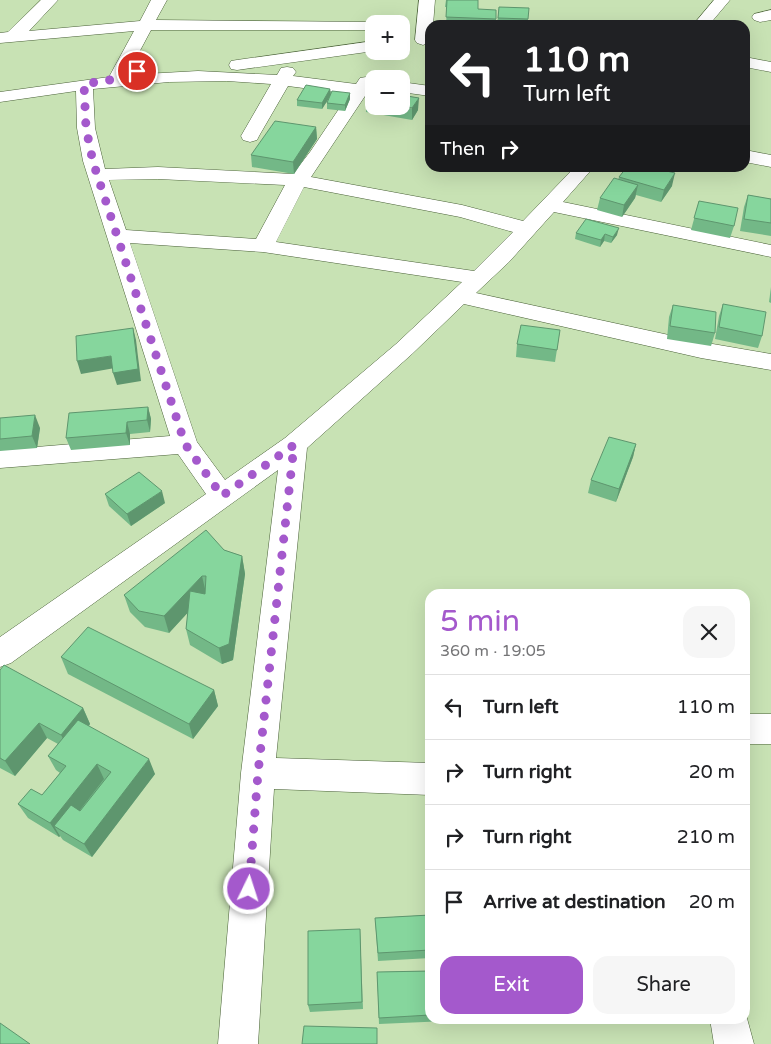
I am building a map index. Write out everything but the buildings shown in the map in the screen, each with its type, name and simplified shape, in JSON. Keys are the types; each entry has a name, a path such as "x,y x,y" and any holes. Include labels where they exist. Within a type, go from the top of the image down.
{"street":[{"path":"7,37 50,0"},
{"path":"118,75 159,0"},
{"path":"419,35 427,0"},
{"path":"705,20 722,0"},
{"path":"7,37 145,25 365,25"},
{"path":"0,88 118,75 221,68 365,47"},
{"path":"750,63 771,67"},
{"path":"221,68 365,86"},
{"path":"0,96 84,84 118,75 285,76"},
{"path":"250,136 285,76"},
{"path":"84,84 86,128 93,162 185,444 222,496"},
{"path":"410,88 425,90"},
{"path":"263,246 298,180 365,92"},
{"path":"410,96 425,98"},
{"path":"750,157 771,161"},
{"path":"0,654 294,445 404,348 478,278 580,172"},
{"path":"98,175 158,173 298,180 462,211 527,229"},
{"path":"549,205 771,251"},
{"path":"118,236 263,246 478,278"},
{"path":"458,296 701,350 771,362"},
{"path":"0,459 185,444"},
{"path":"238,1044 258,773 294,445"},
{"path":"750,729 771,729"},
{"path":"258,773 425,778"},
{"path":"729,1024 734,1044"}],"route":[{"path":"137,71 120,71 116,79 84,84 86,128 93,162 185,444 222,496 294,445 258,773 249,889"}]}
